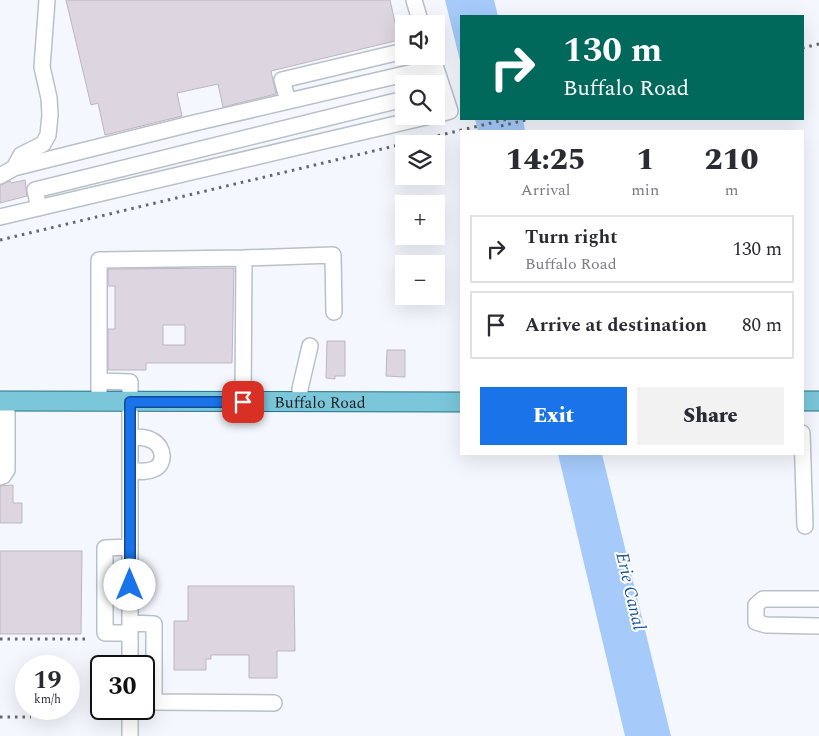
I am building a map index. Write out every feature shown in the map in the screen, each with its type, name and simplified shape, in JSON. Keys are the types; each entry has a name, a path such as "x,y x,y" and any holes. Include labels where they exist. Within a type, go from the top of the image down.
{"main road":[{"name":"Buffalo Road","path":"3,401 460,402"},
{"path":"804,401 819,401"}],"street":[{"path":"14,168 21,155 43,144 48,135 50,106 42,67 47,0"},
{"path":"414,0 418,15"},
{"path":"288,101 282,80 395,53"},
{"path":"0,176 14,168 288,101 422,65"},
{"path":"35,190 395,100"},
{"path":"266,106 277,152"},
{"path":"0,217 395,124"},
{"path":"174,128 186,173"},
{"path":"29,165 39,208"},
{"path":"99,402 99,260 333,255 334,312"},
{"path":"243,402 244,258"},
{"path":"300,402 300,389 310,346"},
{"path":"99,381 130,382 130,655"},
{"path":"0,477 7,470 3,454 3,401"},
{"path":"130,437 154,441 160,446 162,454 162,460 158,467 142,472 130,470"},
{"path":"803,455 805,526"},
{"path":"130,547 105,548 105,633 154,624 152,655"},
{"path":"819,599 763,599 756,605 756,622 766,625 819,626"},
{"path":"155,702 274,703"},
{"path":"130,720 130,736"}],"water":[{"path":"445,0 494,0 498,15 460,15 460,61"},
{"path":"475,120 523,120 525,130 478,130"},
{"name":"Erie Canal","path":"558,455 602,455 671,736 625,736"}],"building":[{"path":"66,0 390,0 395,22 395,41 271,71 276,94 223,107 218,84 177,93 182,116 105,135 98,103 91,105"},
{"path":"25,180 27,196 0,203 0,185 10,181 11,183"},
{"path":"234,268 232,363 146,363 146,370 108,370 108,329 115,329 115,286 108,286 108,269","holes":["163,325 185,325 185,345 163,345"]},
{"path":"327,341 345,341 345,376 335,376 335,379 326,378"},
{"path":"387,350 405,350 405,377 386,376"},
{"path":"13,485 13,503 22,503 22,523 0,523 0,486"},
{"path":"0,551 82,551 81,634 0,634"},
{"path":"188,586 294,586 295,651 277,651 277,678 249,678 249,655 211,655 211,659 206,659 206,670 174,670 174,621 188,621"}],"railway":[{"path":"804,48 819,44"},
{"path":"462,130 504,120"},
{"path":"501,126 526,120"},
{"path":"0,240 460,130"},
{"path":"0,639 90,639"},
{"path":"0,717 15,717"}],"route":[{"path":"130,585 130,402 243,402"}]}
